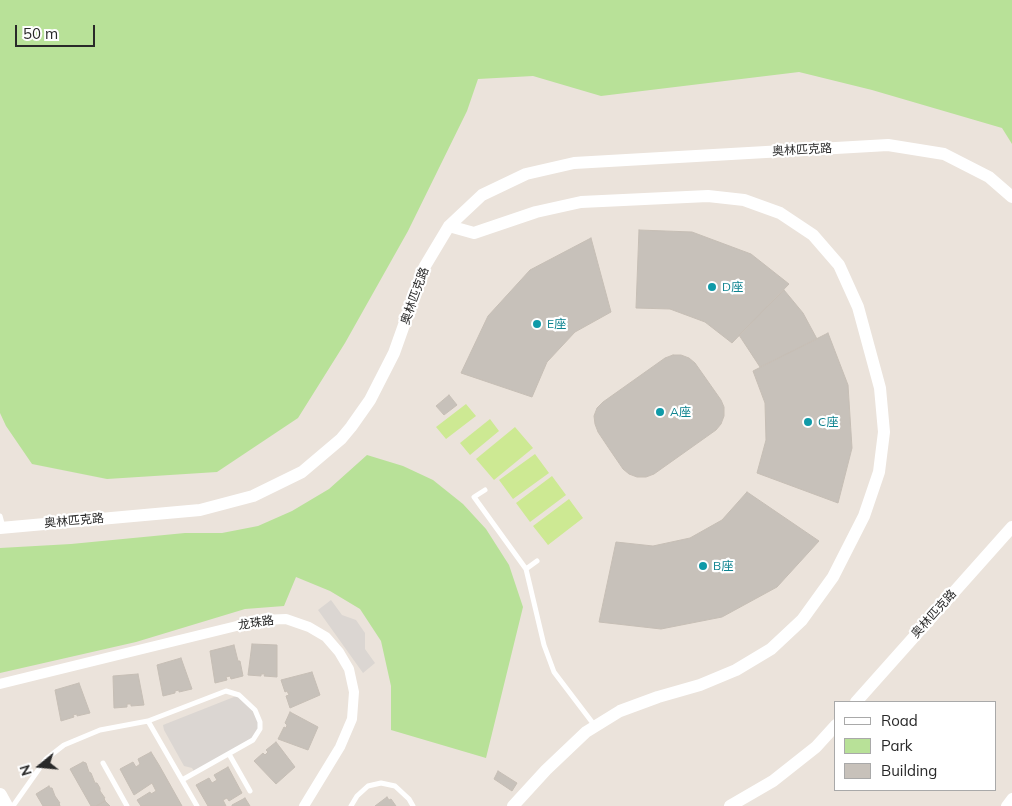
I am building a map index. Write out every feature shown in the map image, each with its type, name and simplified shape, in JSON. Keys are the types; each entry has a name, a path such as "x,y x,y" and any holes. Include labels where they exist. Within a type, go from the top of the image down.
{"main road":[{"path":"0,795 6,806"}],"street":[{"name":"奥林匹克路","path":"1,524 200,510 253,496 302,472 341,439 370,400 394,353 425,266 448,226 482,195 526,174 574,163 888,145 944,154 990,177 1012,197"},
{"path":"448,226 474,233 536,212 581,202 708,196 744,200 780,213 813,234 839,265 858,307 880,388 884,432 879,472 864,516 833,577 802,620 771,649 736,670 700,685 658,697 620,711 595,726 586,732 546,770 513,806"},
{"name":"奥林匹克路","path":"857,701 1012,527"},
{"name":"龙珠路","path":"0,684 261,620 286,620 309,627 326,637 339,652 349,669 354,692 352,719 340,748 304,806"},
{"path":"730,806 774,781 816,747 834,726"},
{"path":"1006,806 1012,798"}],"lane":[{"path":"485,490 474,497 526,569 544,645 554,672 595,726"},
{"path":"526,569 537,561"},
{"path":"13,806 42,763 59,748 82,737 100,730 148,721 220,693 233,692 245,700 255,710 260,722 260,729 253,740 182,780"},
{"path":"148,721 197,806"},
{"path":"229,754 250,791"},
{"path":"103,763 127,806"},
{"path":"351,806 357,796 368,786 381,783 395,786 409,799 413,806"}],"green space":[{"path":"0,0 1012,0 1012,144 1002,128 872,90 799,72 601,96 533,76 478,79 467,111 408,231 345,343 298,418 217,472 107,479 32,464 6,426 0,413"},
{"path":"466,404 476,416 446,439 436,427"},
{"path":"490,419 499,431 470,455 460,443"},
{"path":"515,427 533,448 494,480 476,459"},
{"path":"535,454 549,473 513,499 499,480"},
{"path":"367,455 403,466 433,480 463,504 486,529 509,565 523,607 486,758 391,730 391,686 381,641 360,609 330,591 296,577 284,606 245,609 136,642 0,673 0,548 71,544 185,533 222,533 258,526 292,511 329,489"},
{"path":"552,476 566,495 530,522 516,503"},
{"path":"569,499 583,518 548,545 533,526"}],"shaded area":[{"path":"331,600 342,615 356,620 365,633 365,649 375,663 363,673 318,610"},
{"path":"239,695 258,716 258,734 195,773 192,768 184,766 163,725"}],"building":[{"name":"D座","path":"639,230 692,232 751,254 789,284 732,343 705,322 670,309 636,308"},
{"name":"E座","path":"591,238 611,312 575,332 547,362 532,397 461,373 488,316 530,270"},
{"path":"784,290 803,313 817,339 760,367 739,335"},
{"name":"C座","path":"828,333 848,385 852,448 838,503 757,473 766,440 765,403 753,371"},
{"name":"A座","path":"681,355 695,363 721,400 724,407 724,416 716,430 654,474 646,477 637,477 623,469 598,432 594,416 597,408 603,402 665,358"},
{"path":"449,395 457,405 444,415 436,406"},
{"name":"B座","path":"747,492 819,541 777,587 722,617 661,629 599,622 616,542 653,546 690,538 722,520"},
{"path":"252,644 277,645 277,677 264,676 265,674 261,674 261,676 248,675"},
{"path":"234,645 243,676 231,679 230,676 226,677 227,680 215,683 210,651"},
{"path":"181,658 192,689 179,692 179,690 163,696 157,665"},
{"path":"312,672 320,695 290,708 286,696 289,695 287,691 285,692 281,680"},
{"path":"138,674 144,705 131,706 131,704 127,704 127,707 114,708 113,676"},
{"path":"79,683 90,713 73,715 74,717 61,721 55,690"},
{"path":"290,712 318,727 308,750 278,739 284,727 286,728 287,725 285,723"},
{"path":"276,742 295,767 276,784 254,761 263,753 265,755 268,752 266,750"},
{"path":"151,752 182,806 141,806 137,800 150,792 151,794 156,791 152,783 134,795 120,769 133,762 136,767 140,764 138,759"},
{"path":"83,762 86,763 89,772 105,798 105,801 96,806 91,806 70,769"},
{"path":"228,767 242,793 229,801 227,798 223,800 226,806 208,806 196,785 209,778 212,783 217,780 214,775"},
{"path":"498,771 517,783 512,791 494,779"},
{"path":"49,786 52,788 60,806 43,806 36,794"},
{"path":"387,797 396,806 375,806"},
{"path":"245,798 250,806 232,806 232,805"},
{"path":"105,801 110,806 96,806"}],"place":[{"name":"D座","path":"712,287"},
{"name":"E座","path":"537,324"},
{"name":"A座","path":"660,412"},
{"name":"C座","path":"808,422"},
{"name":"B座","path":"703,566"}]}
